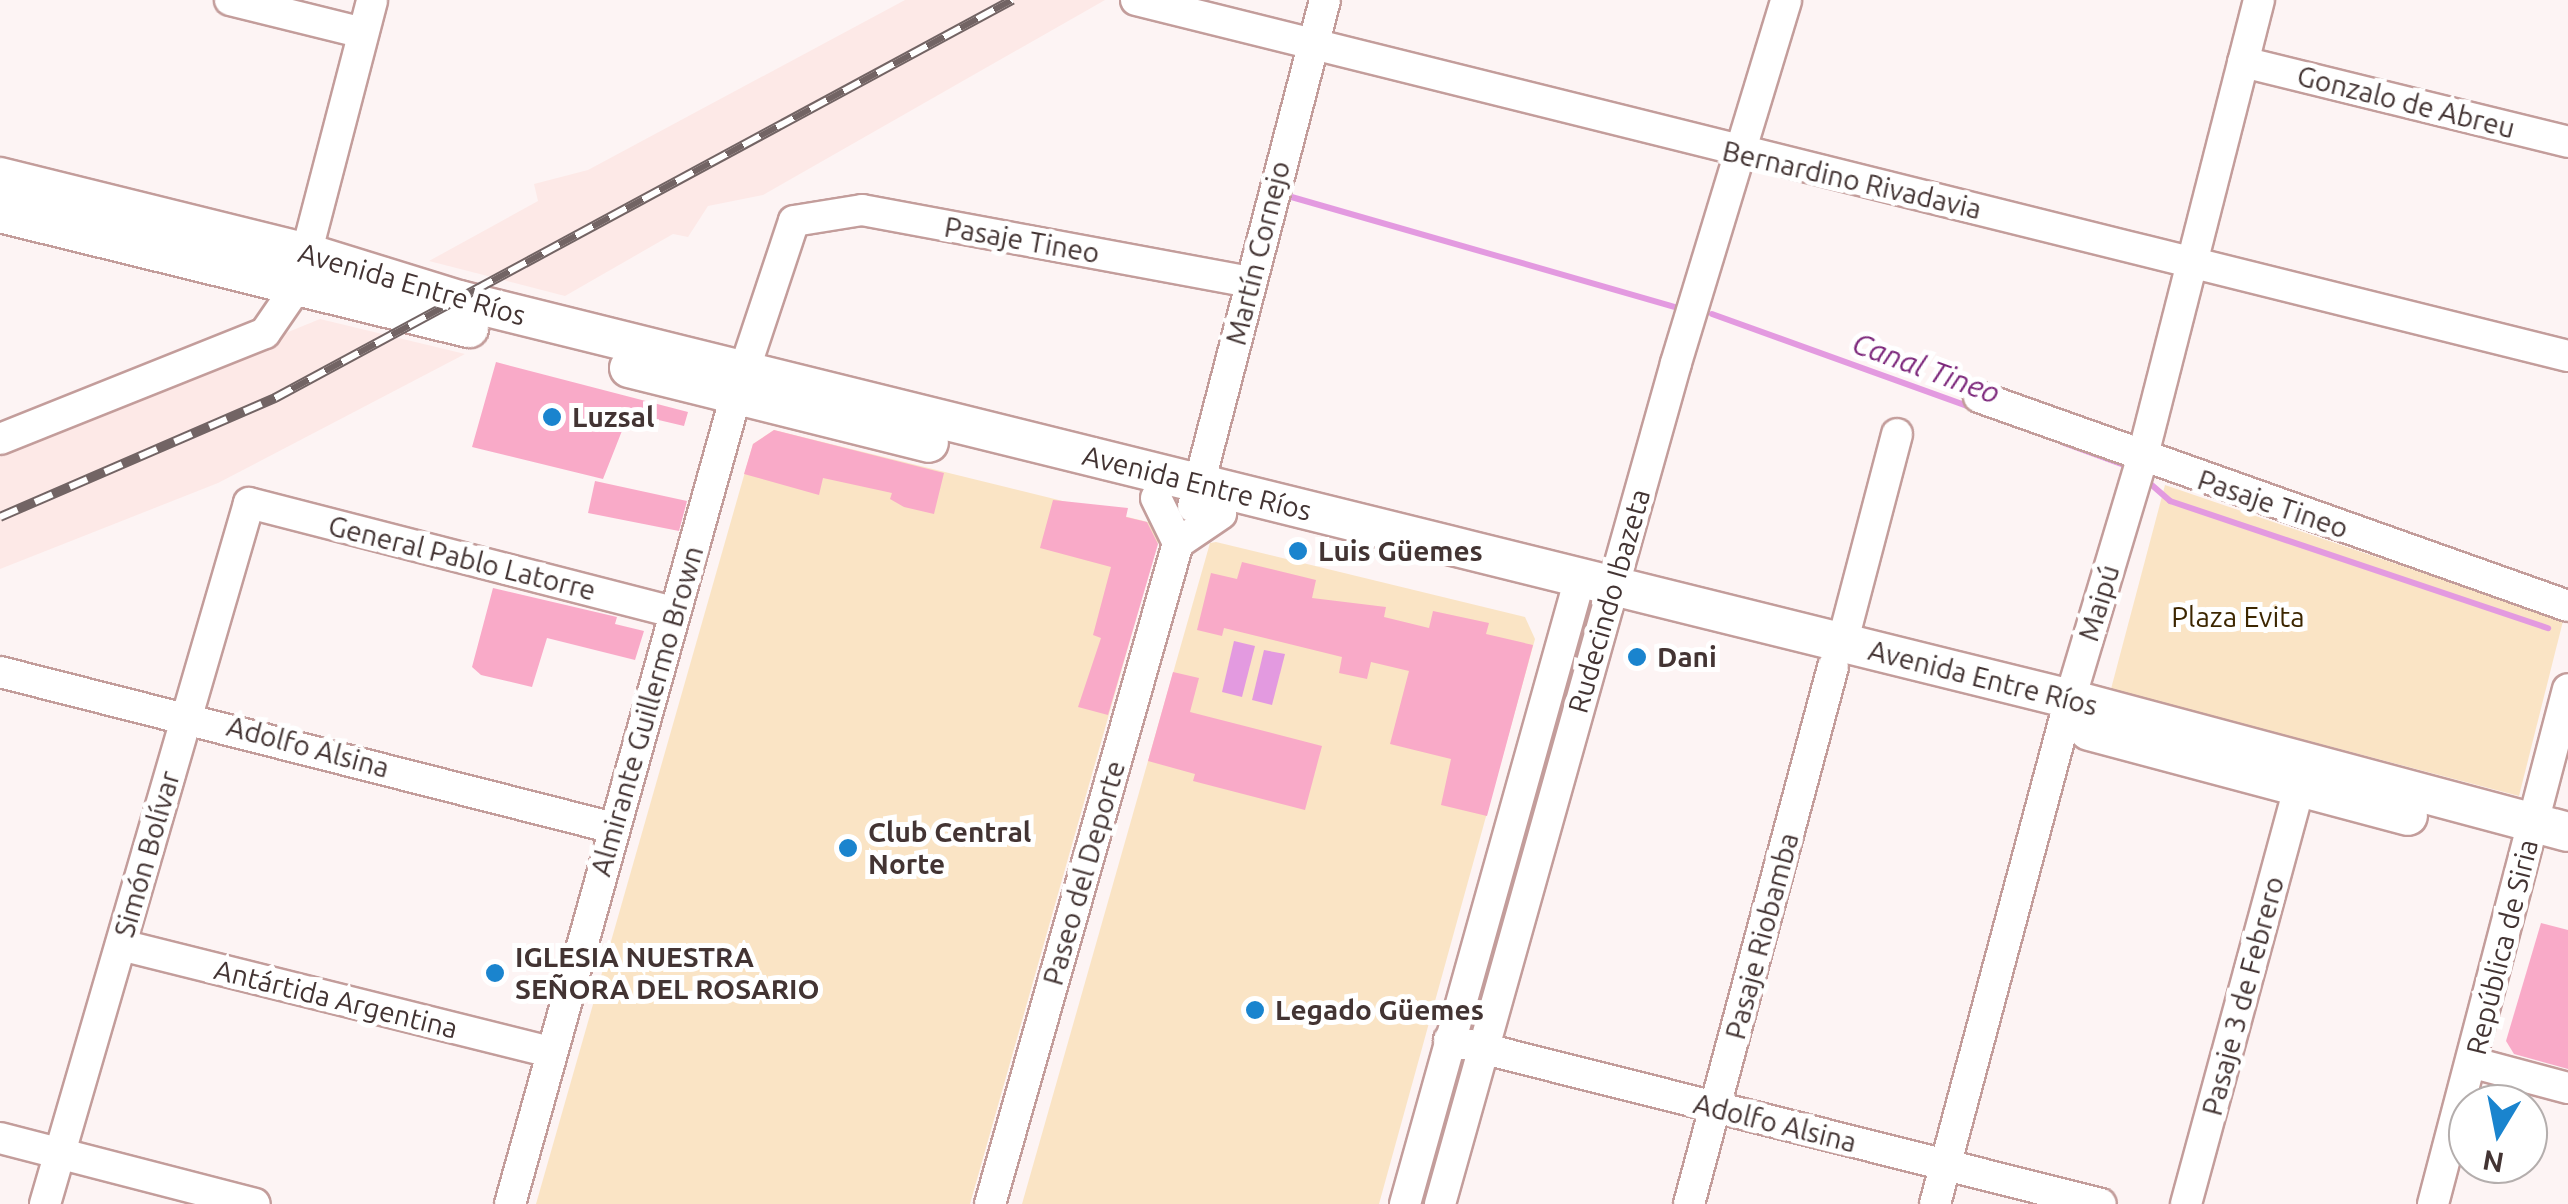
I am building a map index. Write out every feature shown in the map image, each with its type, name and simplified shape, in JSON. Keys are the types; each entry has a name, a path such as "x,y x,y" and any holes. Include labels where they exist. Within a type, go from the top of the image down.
{"main road":[{"name":"Avenida Entre Ríos","path":"0,178 486,320 1204,502 2067,712 2542,834 2568,856"},
{"name":"Avenida Entre Ríos","path":"0,213 303,269"},
{"name":"Avenida Entre Ríos","path":"740,382 1156,498 1204,502"},
{"name":"Avenida Entre Ríos","path":"2067,712 2300,789 2542,834"}],"street":[{"path":"230,0 363,33"},
{"path":"0,438 265,333 303,269 372,0"},
{"name":"Bernardino Rivadavia","path":"1136,0 1312,48 2191,260 2568,356"},
{"name":"Martín Cornejo","path":"1204,502 1251,282 1325,0"},
{"name":"Rudecindo Ibazeta","path":"1405,1204 1449,1040 1742,154 1786,0"},
{"name":"Maipú","path":"1934,1204 2067,712 2142,458 2259,0"},
{"name":"Gonzalo de Abreu","path":"2244,62 2568,142"},
{"name":"Pasaje Tineo","path":"794,221 862,210 1251,282"},
{"name":"Almirante Guillermo Brown","path":"510,1204 740,382 794,221"},
{"name":"Pasaje Tineo","path":"1979,397 2568,606"},
{"name":"Pasaje Riobamba","path":"1689,1204 1897,434"},
{"path":"1156,498 1178,542"},
{"path":"1178,542 1204,502"},
{"name":"General Pablo Latorre","path":"249,504 674,612"},
{"name":"Simón Bolívar","path":"45,1204 249,504"},
{"name":"Paseo del Deporte","path":"990,1204 1178,542"},
{"name":"Rudecindo Ibazeta","path":"1440,1204 1594,594"},
{"name":"Adolfo Alsina","path":"0,672 185,715 614,828"},
{"name":"República de Siria","path":"2433,1204 2542,834 2568,689"},
{"name":"Pasaje 3 de Febrero","path":"2186,1204 2300,789"},
{"name":"Antártida Argentina","path":"121,945 551,1052"},
{"name":"Adolfo Alsina","path":"1449,1040 2101,1204"},
{"path":"2474,1064 2568,1088"},
{"path":"0,1138 255,1204"}],"shaded area":[{"path":"905,0 1105,0 763,195 708,206 688,237 673,234 565,296 429,261 538,201 534,184 588,170"},
{"path":"320,319 465,354 218,483 0,569 0,450"},
{"path":"1234,641 1255,646 1242,697 1222,692"},
{"path":"1264,650 1285,654 1272,705 1252,700"}],"green space":[{"path":"774,430 1152,523 1159,538 970,1204 536,1204 753,444"},
{"name":"Plaza Evita","path":"2165,485 2563,621 2519,796 2111,689"},
{"name":"Legado Güemes","path":"1210,543 1525,617 1535,639 1379,1204 1022,1204"},
{"path":"1577,631 1588,634 1482,1018 1471,1015"}],"building":[{"name":"Luzsal","path":"496,362 688,412 684,426 629,413 603,479 472,447"},
{"path":"774,430 944,473 934,514 904,507 890,499 892,493 823,478 819,495 744,474 753,444"},
{"path":"595,481 687,501 679,531 588,513"},
{"path":"1053,500 1128,508 1126,517 1147,522 1158,544 1108,715 1078,707 1101,638 1093,635 1111,567 1040,548"},
{"path":"1242,562 1316,580 1312,598 1386,607 1384,617 1429,628 1433,611 1489,623 1486,634 1533,645 1487,816 1441,805 1451,759 1390,744 1409,671 1371,662 1367,679 1339,673 1342,657 1224,628 1222,636 1197,630 1211,573 1237,579"},
{"path":"493,588 617,617 615,624 644,631 635,660 547,638 532,687 481,675 472,667"},
{"path":"1173,672 1199,678 1190,712 1322,746 1305,810 1193,781 1195,774 1148,761"},
{"path":"2541,923 2568,930 2568,1069 2514,1054 2506,1041"}],"waterway":[{"name":"Canal Tineo","path":"1288,196 1682,309"},
{"name":"Canal Tineo","path":"1712,314 1973,408"},
{"name":"Canal Tineo","path":"2064,443 2124,465"},
{"name":"Canal Tineo","path":"2146,480 2170,501 2548,628"}],"railway":[{"path":"0,517 275,398 1012,0"}],"place":[{"name":"Luzsal","path":"552,417"},
{"name":"Luis Güemes","path":"1298,551"},
{"name":"Dani","path":"1637,657"},
{"name":"Club Central Norte","path":"848,848"},
{"name":"IGLESIA NUESTRA SEÑORA DEL ROSARIO","path":"495,973"},
{"name":"Legado Güemes","path":"1255,1010"}]}
